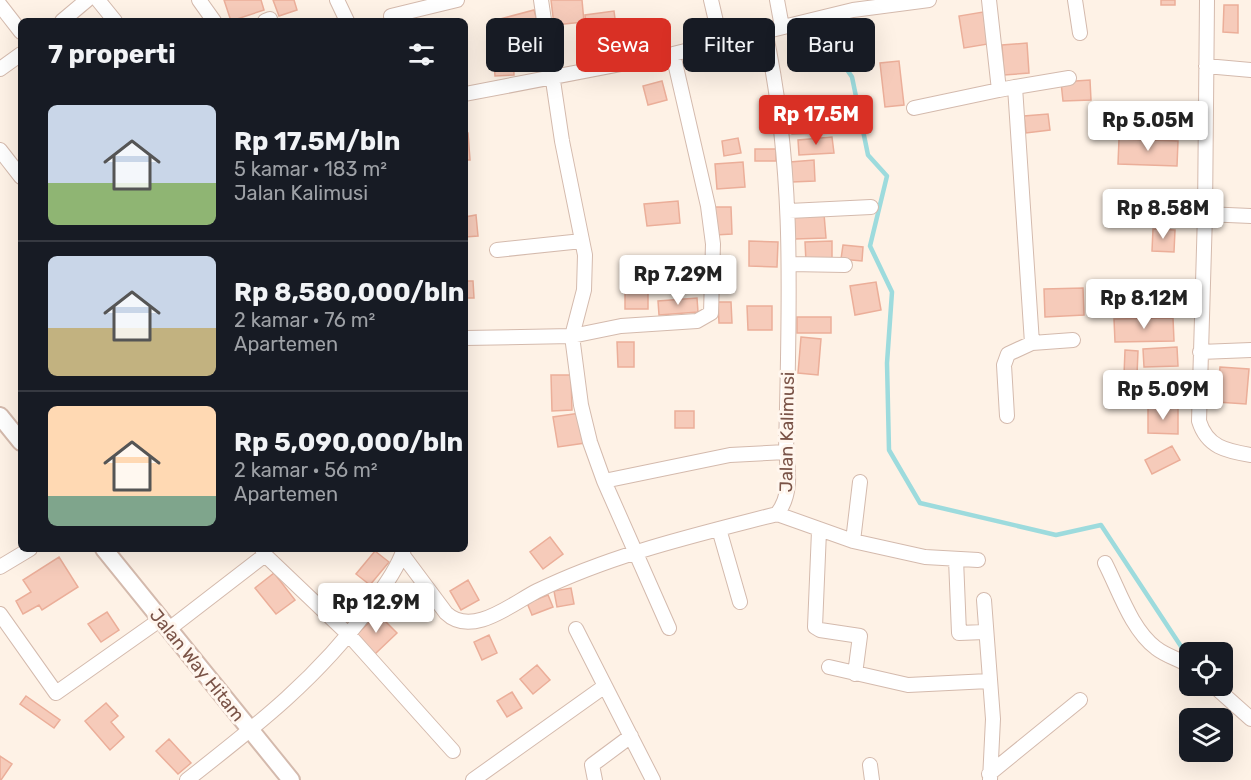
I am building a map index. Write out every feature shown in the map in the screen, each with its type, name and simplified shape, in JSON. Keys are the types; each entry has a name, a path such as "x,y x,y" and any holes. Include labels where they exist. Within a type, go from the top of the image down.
{"street":[{"path":"66,18 87,0"},
{"path":"98,0 113,18"},
{"path":"198,0 212,18"},
{"path":"337,0 346,18"},
{"path":"391,16 457,0"},
{"path":"541,0 586,271 572,336 581,405 590,442 604,481 669,628"},
{"path":"711,0 715,18"},
{"path":"777,0 782,27"},
{"path":"775,29 853,10 929,0"},
{"path":"989,0 999,90"},
{"path":"1075,0 1080,33"},
{"path":"1207,0 1205,214 1199,421 1202,433 1220,449 1251,455"},
{"path":"0,5 18,28"},
{"path":"468,93 683,52"},
{"path":"468,338 572,336 621,327 697,321 711,313 712,244 708,206 674,54"},
{"path":"0,69 18,56"},
{"path":"1206,66 1251,70"},
{"name":"Jalan Kalimusi","path":"403,552 447,613 453,619 469,622 490,617 538,590 634,553 777,514 787,498 790,264 789,211 782,120 773,72"},
{"path":"914,108 1069,78"},
{"path":"1015,87 1032,343"},
{"path":"0,150 18,173"},
{"path":"789,211 871,207"},
{"path":"1205,214 1251,216"},
{"path":"497,250 582,241"},
{"path":"790,264 845,265"},
{"path":"1007,416 1005,359 1010,352 1032,343 1073,340"},
{"path":"1200,352 1251,350"},
{"path":"0,416 18,438"},
{"path":"604,481 730,455 786,452"},
{"path":"853,541 860,482"},
{"path":"777,514 819,531 853,541 925,557 978,560"},
{"path":"719,529 740,602"},
{"path":"819,531 815,627 820,630 860,636 855,674"},
{"path":"0,567 25,552"},
{"name":"Jalan Way Hitam","path":"106,552 291,780"},
{"path":"0,614 31,654 56,693 165,624 263,552 349,635 453,751"},
{"path":"187,780 250,730 318,671 349,635 386,584 403,552"},
{"path":"956,559 959,633 985,632"},
{"path":"1105,563 1131,615 1146,638 1164,654 1179,661"},
{"path":"984,600 993,719 990,777"},
{"path":"576,629 653,780"},
{"path":"829,667 908,685 989,681"},
{"path":"473,780 605,686"},
{"path":"1225,696 1251,719"},
{"path":"990,777 1080,700"},
{"path":"594,780 592,765 631,736"},
{"path":"870,765 872,780"}],"building":[{"path":"224,0 261,0 264,10 240,18 230,18"},
{"path":"273,0 294,0 297,10 279,16"},
{"path":"551,0 582,0 584,18 576,18 576,23 564,24 564,18 553,18"},
{"path":"1161,0 1175,0 1175,5 1161,5"},
{"path":"1224,5 1238,5 1238,33 1223,32"},
{"path":"534,10 536,18 504,18"},
{"path":"614,11 615,18 585,18 585,15"},
{"path":"983,12 988,44 964,48 959,16"},
{"path":"1027,43 1029,73 1004,75 1002,45"},
{"path":"899,61 904,105 885,107 880,63"},
{"path":"495,72 514,72 514,75 495,76"},
{"path":"1090,80 1091,100 1063,101 1061,82"},
{"path":"662,81 667,100 648,105 643,86"},
{"path":"1048,114 1050,130 1026,133 1024,116"},
{"path":"820,117 821,133 792,134 791,118"},
{"path":"468,133 470,160 468,160"},
{"path":"832,137 834,153 799,155 798,140"},
{"path":"738,138 741,153 724,156 722,141"},
{"path":"1119,139 1178,141 1177,166 1118,164"},
{"path":"755,149 776,149 776,161 755,161"},
{"path":"814,160 815,181 792,182 790,162"},
{"path":"743,162 745,187 717,189 715,164"},
{"path":"678,201 680,223 647,226 644,204"},
{"path":"714,207 731,207 732,234 715,235"},
{"path":"824,214 826,238 795,239 794,215"},
{"path":"476,215 478,236 468,237 468,216"},
{"path":"1153,229 1175,230 1174,252 1152,251"},
{"path":"749,241 778,242 777,267 749,266"},
{"path":"832,241 832,261 806,262 805,242"},
{"path":"843,245 863,247 862,261 841,259"},
{"path":"625,277 648,277 648,309 625,309"},
{"path":"468,281 473,281 474,298 468,298"},
{"path":"876,282 881,310 855,315 850,286"},
{"path":"1083,288 1084,315 1045,317 1044,289"},
{"path":"697,298 698,312 659,315 658,301"},
{"path":"718,302 731,302 732,323 719,323"},
{"path":"747,306 772,306 772,330 748,330"},
{"path":"797,317 831,317 831,333 797,333"},
{"path":"1173,318 1174,341 1115,342 1114,319"},
{"path":"801,337 821,339 818,375 798,373"},
{"path":"617,342 634,342 634,367 618,367"},
{"path":"1177,347 1178,366 1144,367 1143,349"},
{"path":"1125,350 1138,351 1137,375 1124,375"},
{"path":"1220,367 1249,369 1246,404 1217,402"},
{"path":"551,375 571,375 572,410 552,411"},
{"path":"1138,383 1171,383 1171,402 1138,402"},
{"path":"1148,408 1178,408 1178,434 1148,433"},
{"path":"675,411 694,411 694,428 675,428"},
{"path":"580,413 585,443 558,447 553,417"},
{"path":"1172,446 1180,460 1152,474 1145,460"},
{"path":"550,537 563,554 543,569 530,552"},
{"path":"374,552 389,562 370,585 356,574"},
{"path":"59,557 78,587 42,610 39,605 23,614 16,601 31,592 23,580"},
{"path":"274,573 295,600 276,614 255,588"},
{"path":"468,580 479,600 461,610 450,591"},
{"path":"571,588 574,604 557,607 554,591"},
{"path":"548,595 553,607 532,615 527,603"},
{"path":"107,612 119,630 101,642 88,624"},
{"path":"378,614 397,633 375,654 356,635"},
{"path":"489,635 497,653 482,660 474,642"},
{"path":"537,665 550,680 533,694 520,679"},
{"path":"512,692 522,708 507,717 497,701"},
{"path":"26,696 60,720 54,728 20,704"},
{"path":"106,703 118,716 111,722 124,737 110,750 85,721"},
{"path":"169,739 191,763 178,774 156,751"},
{"path":"0,756 12,764 1,780 0,779"}],"waterway":[{"path":"842,16 831,46 852,77 868,155 887,176 870,246 892,292 887,363 889,450 920,503 1056,535 1101,525 1179,643"}]}
